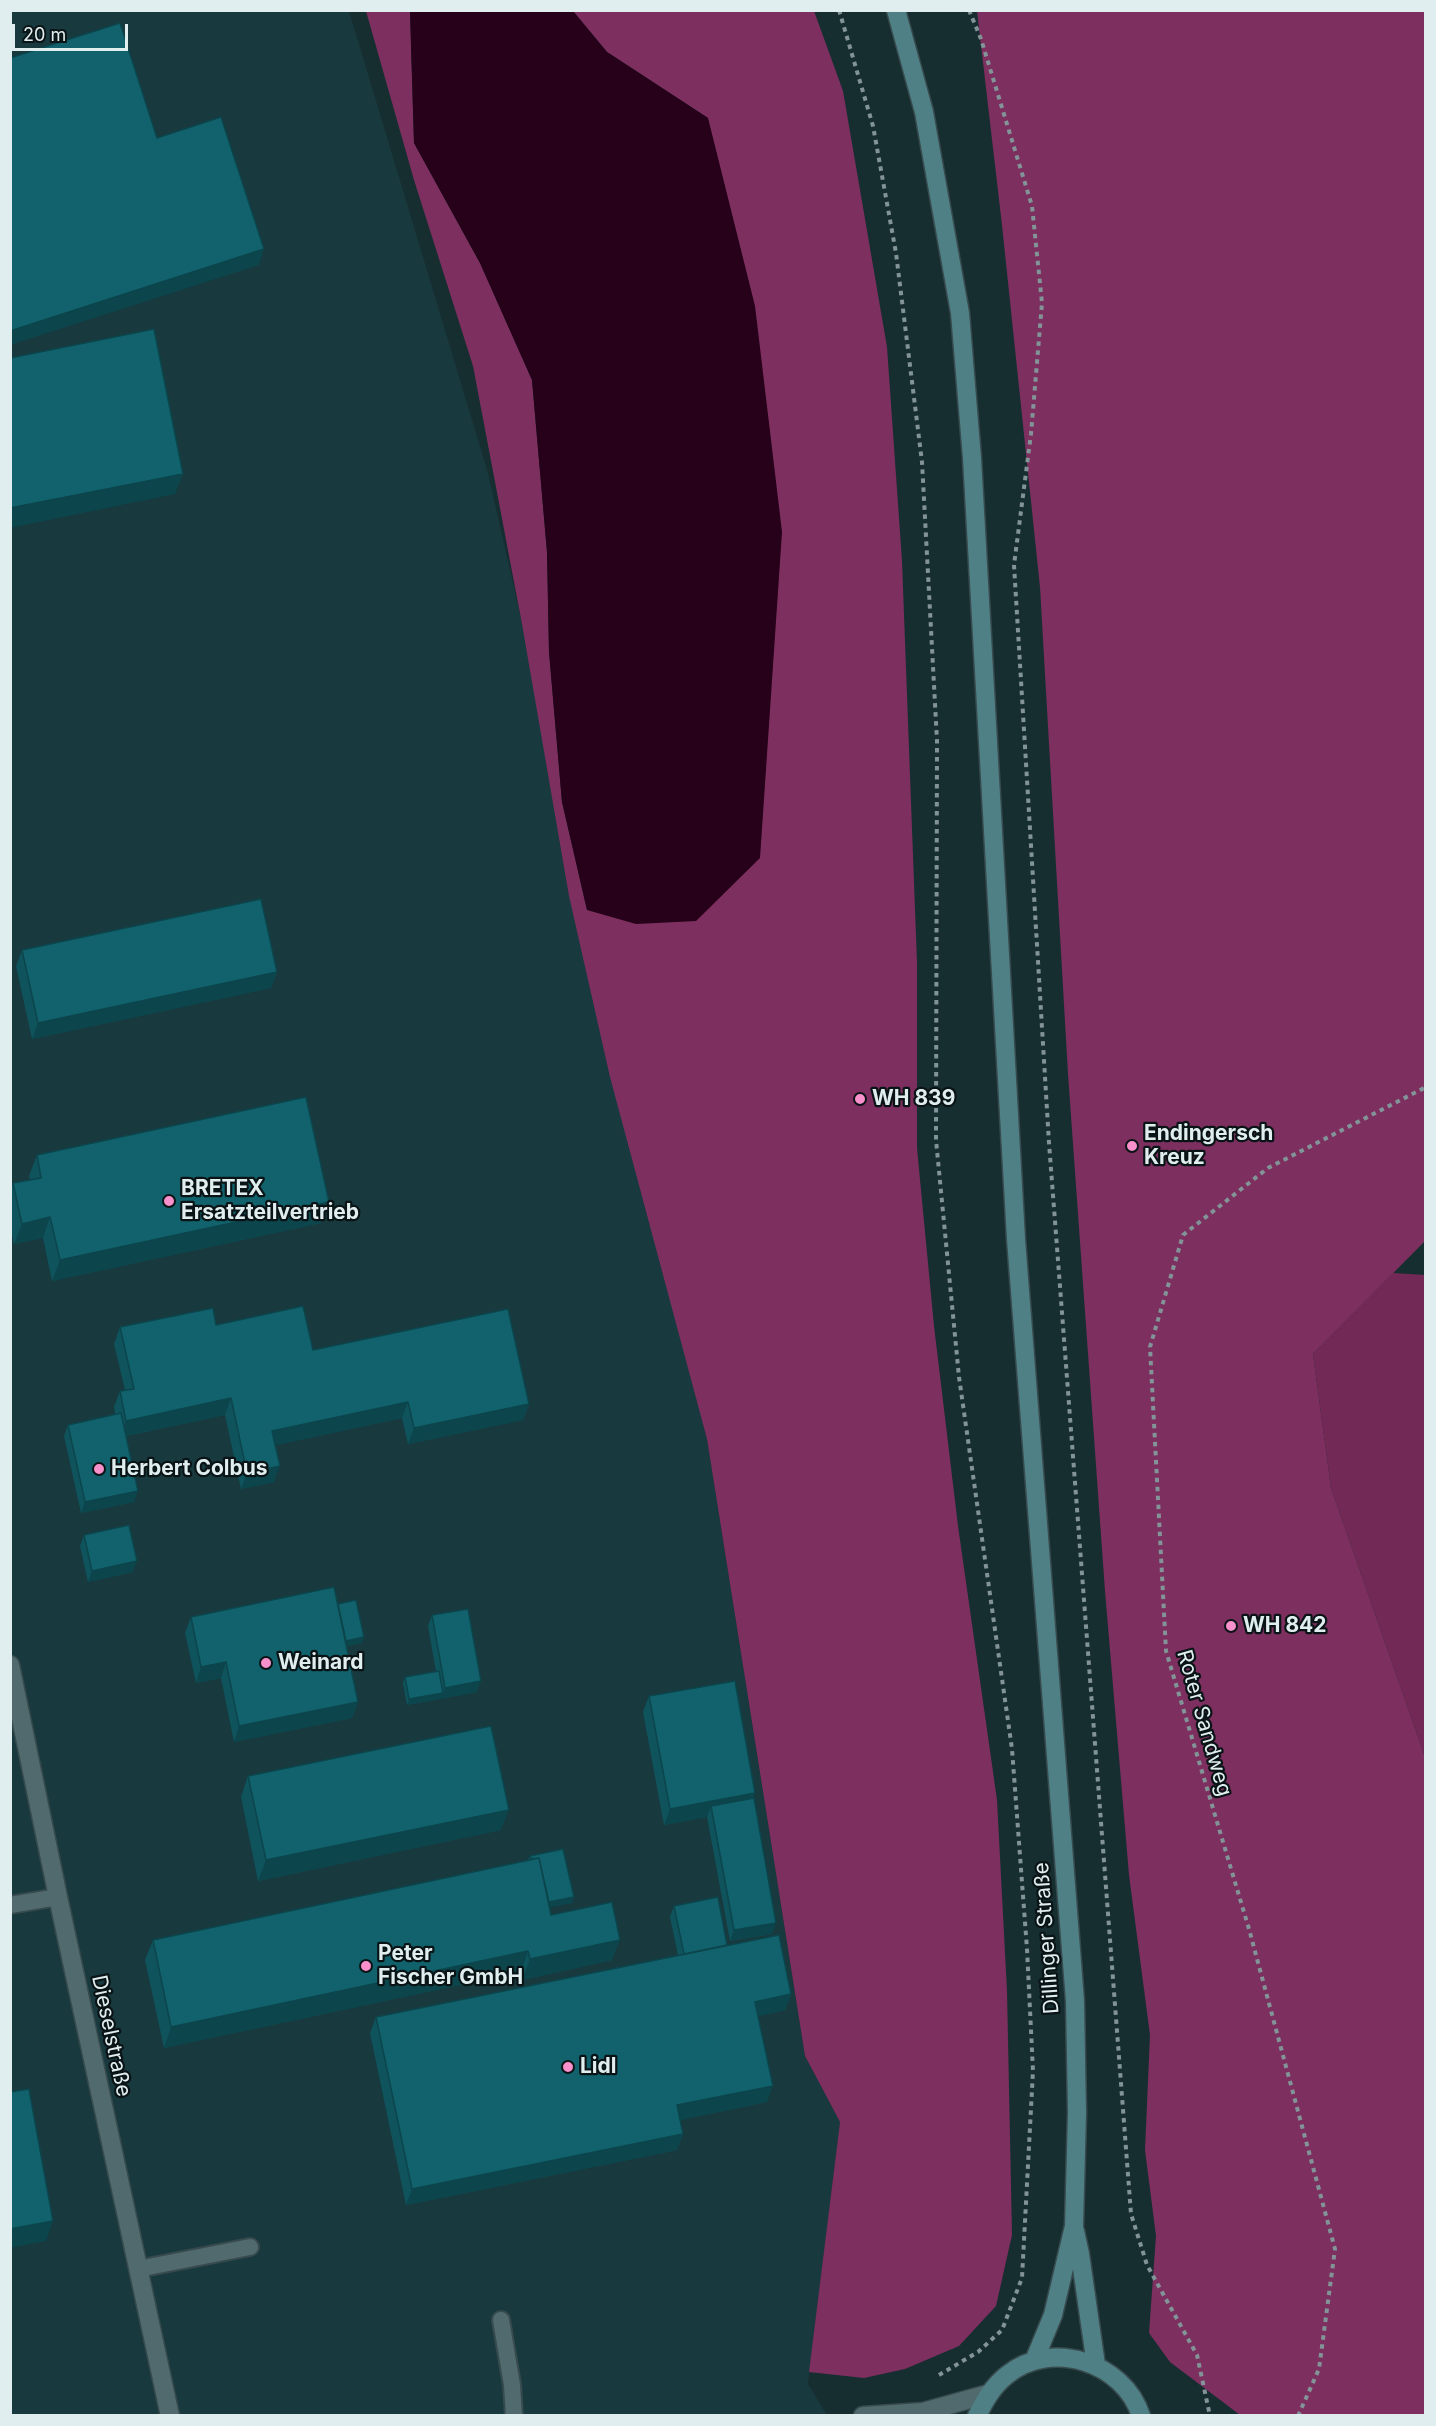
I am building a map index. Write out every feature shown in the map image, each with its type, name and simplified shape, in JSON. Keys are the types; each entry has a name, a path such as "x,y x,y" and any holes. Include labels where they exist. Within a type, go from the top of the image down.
{"street":[{"name":"Dillinger Straße","path":"896,10 924,112 960,313 973,470 1016,1239 1076,2001 1077,2113 1074,2226 1053,2315 1034,2361"},
{"name":"Dieselstraße","path":"10,1665 14,1696 171,2415"},
{"name":"Dillinger Straße","path":"1074,2226 1096,2365"},
{"path":"977,2415 988,2394 1008,2374 1034,2361 1055,2358 1076,2359 1096,2365 1113,2376 1128,2391 1141,2415"},
{"path":"863,2415 923,2412 988,2394"}],"lane":[{"path":"10,1905 58,1897"},
{"path":"138,2269 250,2247"},
{"path":"501,2320 512,2385 514,2415"}],"path":[{"path":"839,10 873,126 896,253 922,462 937,741 936,1140 959,1377 1012,1749 1027,1949 1033,2071 1022,2278 1002,2330 978,2352 938,2376"},
{"path":"969,10 981,39 1032,206 1042,303 1031,434 1014,565 1049,1143 1131,2214 1147,2265 1197,2355 1210,2415"},
{"name":"Roter Sandweg","path":"1298,2415 1319,2369 1335,2249 1249,1929 1166,1651 1150,1347 1183,1235 1268,1168 1425,1087"}],"shaded area":[{"path":"11,11 349,11 488,473 707,1439 805,2056 840,2122 808,2384 827,2415 11,2416"},
{"path":"366,11 410,11 414,143 480,263 532,380 547,552 549,652 562,802 587,910 708,118 607,52 573,11 814,11 843,91 887,347 902,561 917,963 917,1148 934,1326 958,1526 997,1800 1007,1991 1012,2235 996,2306 959,2346 905,2369 864,2378 809,2372 840,2122 805,2056 707,1439 610,1077 569,896 522,624 473,366 414,180"},
{"path":"410,11 573,11 607,52 708,118 755,306 782,532 760,858 696,921 636,924 587,910 562,802 549,652 547,552 532,380 480,263 414,143"},
{"path":"977,11 1425,11 1425,1241 1313,1354 1331,1488 1425,1757 1425,2415 1240,2415 1170,2362 1149,2333 1156,2236 1145,2150 1150,2035 1129,1875 1105,1591 1068,1074 1040,587"},
{"path":"1393,1273 1425,1275 1425,1757 1331,1488 1313,1354"}],"building":[{"path":"120,23 157,138 221,117 264,249 10,331 10,58"},
{"path":"154,329 183,474 10,508 10,358"},
{"path":"261,899 277,972 38,1023 22,950"},
{"name":"BRETEX Ersatzteilvertrieb","path":"306,1097 329,1202 60,1260 50,1217 22,1224 13,1183 41,1178 37,1155"},
{"path":"303,1306 313,1350 508,1309 529,1404 414,1428 408,1402 272,1431 280,1466 247,1473 231,1398 126,1421 120,1391 134,1389 120,1327 213,1308 216,1325"},
{"name":"Herbert Colbus","path":"121,1413 138,1491 85,1502 68,1425"},
{"path":"129,1525 137,1561 92,1571 84,1535"},
{"name":"Weinard","path":"334,1587 358,1702 239,1726 226,1662 201,1667 191,1617"},
{"path":"356,1600 364,1637 346,1641 338,1604"},
{"path":"468,1609 481,1681 445,1688 432,1615"},
{"path":"439,1671 443,1693 409,1699 405,1677"},
{"path":"735,1681 755,1793 670,1809 649,1696"},
{"path":"491,1726 509,1810 266,1860 248,1776"},
{"path":"754,1798 776,1923 734,1930 711,1806"},
{"path":"563,1849 574,1897 549,1902 539,1858 531,1859 530,1856"},
{"name":"Peter Fischer GmbH","path":"539,1858 551,1915 612,1902 620,1940 530,1959 528,1951 171,2027 153,1940"},
{"path":"718,1897 727,1945 684,1954 674,1906"},
{"name":"Lidl","path":"779,1935 791,1994 755,2002 773,2086 677,2105 683,2134 412,2189 376,2017"},
{"path":"29,2089 53,2221 10,2229 10,2092"}],"place":[{"name":"WH 839","path":"860,1099"},
{"name":"Endingersch Kreuz","path":"1132,1146"},
{"name":"BRETEX Ersatzteilvertrieb","path":"169,1201"},
{"name":"Herbert Colbus","path":"99,1469"},
{"name":"WH 842","path":"1231,1626"},
{"name":"Weinard","path":"266,1663"},
{"name":"Peter Fischer GmbH","path":"366,1966"},
{"name":"Lidl","path":"568,2067"}]}
